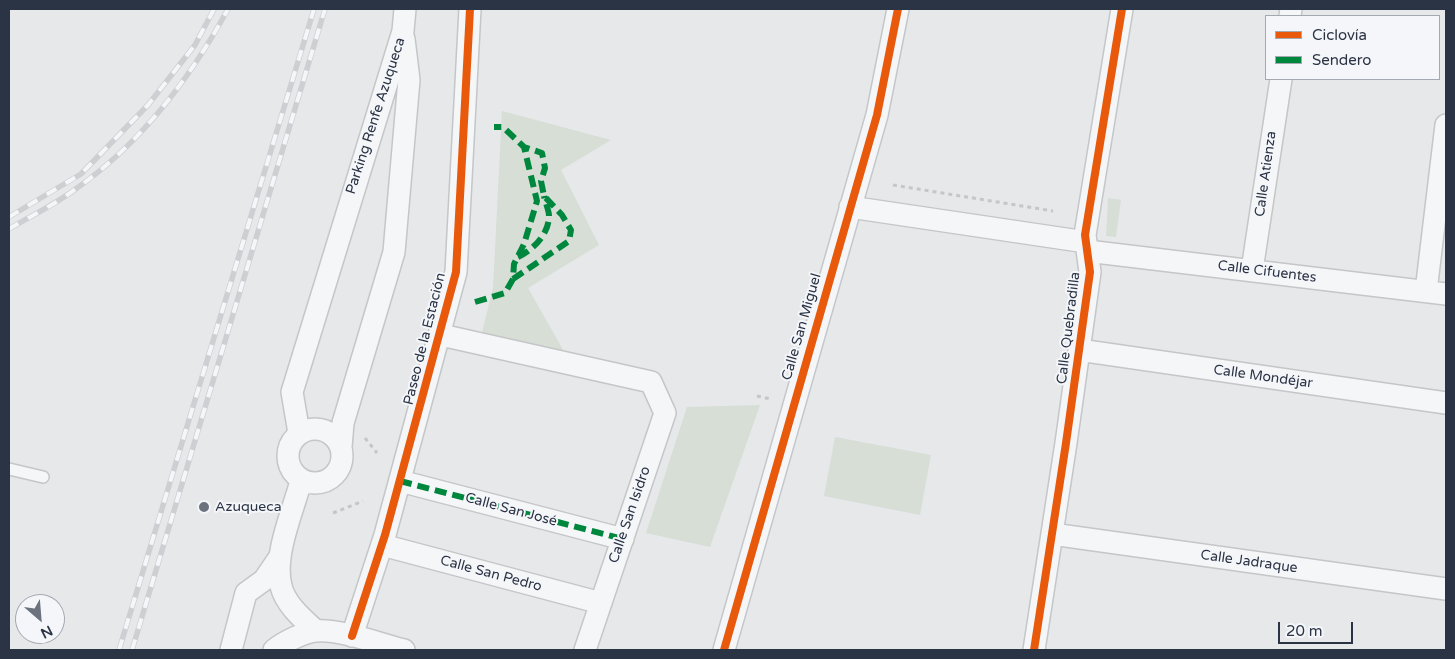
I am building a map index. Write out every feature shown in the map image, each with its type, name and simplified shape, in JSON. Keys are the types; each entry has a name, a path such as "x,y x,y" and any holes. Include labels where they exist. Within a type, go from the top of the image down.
{"street":[{"path":"403,31 405,9"},
{"name":"Paseo de la Estación","path":"352,636 382,545 441,335 456,272 470,9"},
{"name":"Calle San Miguel","path":"724,650 877,115 898,9"},
{"name":"Calle Quebradilla","path":"1034,650 1090,272 1085,235 1122,9"},
{"name":"Parking Renfe Azuqueca","path":"341,447 343,423 394,252 409,80 403,31"},
{"name":"Parking Renfe Azuqueca","path":"299,433 292,392 366,146 403,31"},
{"name":"Calle Atienza","path":"1252,270 1280,80"},
{"path":"1436,293 1446,125"},
{"path":"366,146 387,126 404,139"},
{"name":"Calle Cifuentes","path":"850,208 1086,246 1252,270 1436,293"},
{"name":"Calle San Isidro","path":"441,335 651,382 665,413 585,650"},
{"name":"Calle Mondéjar","path":"1079,350 1446,404"},
{"path":"315,428 331,433 341,447 342,463 333,477 318,484 301,481 289,467 288,448 299,433 315,428"},
{"path":"231,650 246,593 264,580 279,558 301,481"},
{"name":"Calle San José","path":"400,481 622,539"},
{"name":"Calle Jadraque","path":"1052,534 1446,589"},
{"name":"Calle San Pedro","path":"382,545 601,603"},
{"path":"279,558 281,587 295,611 316,631"},
{"path":"274,650 281,645 316,631 352,636 404,650"}],"lane":[{"path":"9,469 43,477"}],"path":[{"path":"893,185 1054,212"},
{"path":"757,396 777,400"},
{"path":"333,513 363,501"}],"shaded area":[{"path":"502,111 611,140 561,170 599,245 528,288 566,355 482,332 493,288"},
{"path":"1108,198 1121,200 1116,237 1106,236"},
{"path":"760,405 710,547 646,533 687,407"},
{"path":"835,437 931,455 920,515 824,496"}],"railway":[{"path":"9,217 81,174 148,105 195,45 214,9"},
{"path":"9,229 69,194 122,151 143,130 181,84 228,9"},
{"path":"119,650 314,9"},
{"path":"132,650 325,9"}],"marked path":[{"path":"475,302 505,293 513,279 514,264 524,244 537,201 524,147 503,127 494,127"},
{"path":"513,279 569,241 571,230 562,215 544,196 541,181 545,168 542,153 524,147"},
{"path":"518,257 534,246 546,229 549,216 544,196"},
{"path":"400,481 623,539"}],"cycle path":[{"path":"352,636 385,535 456,272 470,9"},
{"path":"724,650 877,115 898,9"},
{"path":"1034,650 1090,272 1085,235 1122,9"}],"place":[{"name":"Azuqueca","path":"204,507"}]}
